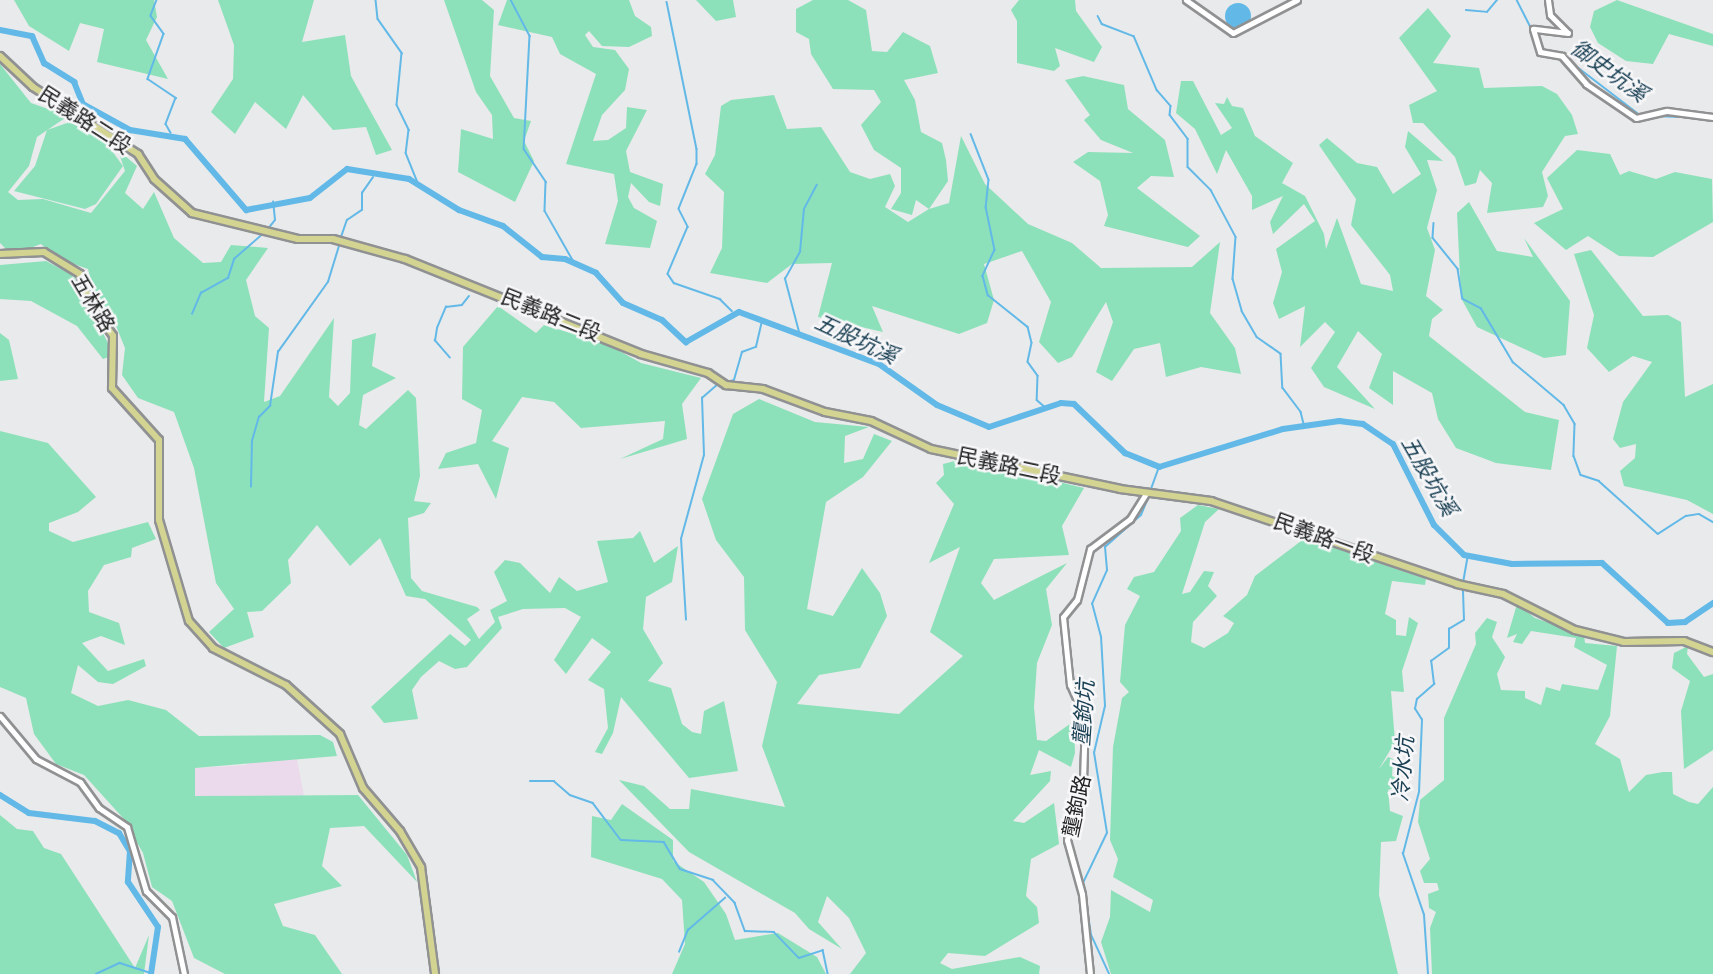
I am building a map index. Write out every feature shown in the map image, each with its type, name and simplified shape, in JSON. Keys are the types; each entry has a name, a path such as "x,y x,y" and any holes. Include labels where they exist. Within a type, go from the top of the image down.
{"main road":[{"name":"民義路二段","path":"0,56 42,93 138,154 153,179 192,213 267,229 298,239 340,241 405,259 721,382 871,421 931,449 1184,501"},
{"name":"五林路","path":"0,254 44,252 80,274 90,304 113,336 112,380 117,398 140,414 159,440 159,520 189,621 213,648 286,685 340,734 360,783 400,831 421,867 435,974"},
{"name":"民義路一段","path":"1184,501 1212,501 1463,585 1503,594 1575,630 1624,642 1684,641 1713,652"}],"street":[{"path":"1186,0 1233,33 1297,0"},
{"path":"1548,0 1550,15 1568,35 1532,31 1540,52 1562,56 1587,84 1636,118 1668,111 1713,117"},
{"name":"壟鉤路","path":"1090,974 1084,906 1067,840 1084,774 1085,718 1070,685 1063,617 1077,600 1090,549 1130,519 1149,494"},
{"path":"0,716 36,759 80,782 99,808 127,827 146,891 172,917 184,974"}],"shaded area":[{"path":"247,759 297,759 304,796 195,797 195,768 247,765"}],"green space":[{"path":"14,0 154,0 157,17 146,40 168,79 97,62 104,29 80,23 69,51 29,26"},
{"path":"218,0 314,0 302,42 345,35 351,76 392,150 376,155 366,127 333,130 303,95 286,129 255,102 235,134 211,112 233,79 234,45"},
{"path":"444,0 482,0 494,10 490,76 514,118 531,121 524,141 534,161 515,202 458,172 461,129 493,139 492,115 476,92"},
{"path":"507,0 629,0 635,16 651,27 652,36 629,47 602,46 589,31 585,35 593,47 615,50 629,69 625,90 602,115 593,141 608,140 626,128 627,107 647,110 626,151 630,172 663,184 660,206 649,202 631,183 628,197 634,208 657,221 650,248 605,244 618,201 614,174 566,164 596,74 560,54 552,37 498,25"},
{"path":"696,0 733,0 736,17 716,21"},
{"path":"813,0 848,0 866,10 872,51 887,52 903,32 930,46 938,73 904,80 915,100 921,132 942,143 946,160 948,181 929,209 916,200 912,215 891,209 901,193 901,168 874,150 861,125 881,102 874,90 833,89 811,54 809,39 796,32 796,9"},
{"path":"1019,0 1075,0 1076,11 1102,47 1094,62 1055,48 1060,66 1054,71 1017,63 1017,21 1011,10"},
{"path":"1617,0 1713,34 1713,46 1669,34 1653,64 1626,61 1598,43 1590,27 1594,11"},
{"path":"1428,8 1451,36 1433,63 1479,68 1484,88 1542,86 1557,94 1572,115 1578,134 1565,136 1542,172 1548,196 1543,207 1487,213 1492,183 1480,170 1476,183 1465,186 1455,157 1423,123 1413,123 1409,105 1437,91 1399,38"},
{"path":"0,64 31,103 68,116 37,137 29,166 8,192 18,200 43,199 91,213 125,171 118,150 137,166 125,193 143,209 154,192 174,238 203,263 221,262 231,245 268,248 246,280 255,316 269,328 264,402 280,396 334,318 329,397 338,406 350,393 352,340 376,333 372,366 396,378 363,395 359,425 366,429 408,390 416,398 420,476 414,501 431,503 424,513 408,518 411,578 422,591 477,607 480,610 467,619 479,639 495,622 490,610 507,601 494,572 505,560 520,563 550,593 559,577 577,591 608,582 597,541 633,538 640,531 654,563 678,546 672,582 646,597 643,629 663,663 648,681 671,688 682,724 692,732 701,734 704,711 724,701 738,771 689,778 621,697 613,733 602,754 595,752 608,728 604,689 588,680 611,652 592,638 566,674 554,660 581,617 565,608 523,609 498,617 502,628 467,667 455,669 439,661 421,677 412,690 418,719 384,723 371,707 450,634 465,646 471,640 425,599 406,596 380,538 350,566 317,525 288,560 291,583 262,611 247,612 254,637 224,648 209,632 234,609 216,583 194,468 174,412 138,398 122,375 125,348 114,321 96,300 88,269 57,258 41,244 12,255 0,243"},
{"path":"1083,76 1124,85 1128,109 1165,140 1174,177 1151,176 1137,188 1200,236 1188,247 1104,226 1108,215 1100,181 1073,162 1088,152 1133,153 1101,140 1084,120 1090,115 1065,80"},
{"path":"1181,81 1193,81 1221,135 1232,128 1215,103 1224,104 1227,97 1232,106 1243,108 1255,136 1293,163 1282,183 1305,196 1324,234 1326,249 1337,218 1361,284 1393,291 1390,275 1351,225 1356,199 1319,145 1327,138 1357,163 1377,167 1393,194 1421,174 1405,147 1408,131 1443,161 1427,160 1437,190 1427,228 1435,250 1426,296 1443,310 1432,319 1429,336 1525,412 1559,420 1551,470 1496,463 1456,448 1438,419 1432,393 1393,371 1393,405 1369,388 1382,354 1358,331 1337,367 1375,409 1324,387 1311,368 1335,332 1325,322 1300,347 1305,306 1279,319 1273,303 1282,272 1276,249 1315,221 1304,204 1273,234 1270,222 1283,196 1252,210 1252,196 1226,150 1217,174 1195,129 1176,113"},
{"path":"774,95 787,129 821,127 850,172 870,179 890,174 895,186 885,207 908,222 929,209 949,203 961,136 985,184 1028,224 1072,243 1101,268 1192,267 1220,242 1210,313 1235,348 1241,374 1201,367 1166,377 1160,343 1134,349 1112,381 1096,372 1113,322 1106,302 1072,357 1058,363 1039,342 1051,302 1022,251 984,264 994,300 987,323 959,334 872,306 883,332 818,317 832,263 792,264 767,283 710,273 722,248 724,192 705,174 715,155 721,106 731,100"},
{"path":"70,122 106,143 123,166 96,204 85,209 14,191 35,166 47,130"},
{"path":"1577,150 1610,154 1620,175 1629,171 1656,179 1675,172 1712,179 1713,222 1653,257 1619,256 1588,236 1566,250 1534,223 1563,209 1547,178"},
{"path":"1469,202 1497,251 1533,257 1524,238 1570,301 1566,355 1544,358 1477,327 1461,298 1457,213"},
{"path":"1591,250 1643,316 1668,315 1681,322 1685,397 1713,384 1713,514 1687,500 1624,486 1620,471 1635,458 1636,444 1620,448 1613,439 1623,402 1652,362 1633,356 1609,372 1587,348 1594,315 1574,254"},
{"path":"46,261 74,276 114,355 103,359 77,326 31,301 0,299 0,265"},
{"path":"498,306 536,333 544,325 607,344 641,363 701,378 682,404 687,439 620,459 663,439 665,421 581,428 554,402 522,397 492,441 509,448 496,499 478,464 438,469 446,453 476,443 482,410 462,399 463,347"},
{"path":"0,333 9,340 18,379 0,381"},
{"path":"759,399 815,422 869,427 845,436 844,463 863,459 874,434 892,441 863,477 826,502 807,609 833,616 862,568 880,593 887,616 860,668 819,675 797,704 899,714 963,656 930,632 960,547 929,563 954,504 936,483 944,475 943,464 963,459 1084,488 1062,526 1069,555 994,559 981,583 994,600 1067,563 1046,589 1052,625 1037,663 1034,707 1037,740 1046,741 1074,721 1075,753 1071,767 1039,750 1030,775 1051,771 1050,781 1013,821 1024,823 1054,803 1059,844 1031,859 1026,896 1037,907 1039,923 985,956 948,953 940,963 952,969 1020,957 1040,966 1039,974 850,974 866,953 849,918 827,896 818,922 842,949 809,929 795,913 689,852 619,780 644,786 670,809 689,809 691,789 785,807 762,746 777,682 745,630 744,577 716,540 702,499 733,414"},
{"path":"0,431 48,443 96,497 78,512 49,523 49,531 73,542 148,522 156,539 132,548 131,557 104,565 88,591 89,612 119,623 125,645 101,636 82,643 108,671 144,659 146,666 113,684 98,682 78,665 71,693 98,706 128,700 166,710 199,736 320,735 333,742 337,756 195,768 195,796 358,795 407,855 417,882 364,826 330,828 322,866 342,886 274,904 283,926 315,935 342,974 225,974 194,958 172,901 152,887 143,853 123,818 84,775 56,764 34,734 26,698 0,687"},
{"path":"1198,505 1219,509 1205,522 1182,594 1190,592 1204,571 1214,572 1208,586 1217,596 1193,622 1191,642 1204,648 1228,633 1234,623 1223,616 1247,595 1255,576 1305,538 1426,579 1425,585 1392,581 1385,614 1396,620 1396,635 1406,636 1409,617 1418,623 1402,671 1404,692 1391,691 1395,742 1379,769 1388,757 1393,759 1392,776 1407,783 1388,790 1390,811 1403,816 1396,841 1381,842 1379,895 1398,974 1111,974 1101,942 1110,917 1111,890 1150,912 1153,900 1113,877 1118,859 1110,840 1113,747 1122,698 1129,692 1120,682 1125,625 1140,596 1127,589 1134,577 1154,572 1181,531 1180,518"},
{"path":"1517,604 1535,618 1584,635 1585,643 1617,646 1610,716 1595,744 1620,759 1629,792 1646,775 1663,772 1672,772 1673,794 1689,802 1698,804 1713,787 1713,974 1432,974 1430,928 1436,912 1429,908 1428,894 1439,890 1437,883 1424,883 1420,871 1430,859 1418,822 1420,800 1444,780 1444,718 1476,644 1475,633 1487,618 1497,622 1492,637 1505,657 1497,674 1501,690 1525,691 1525,698 1541,705 1546,687 1560,691 1562,684 1598,690 1607,665 1574,647 1576,638 1531,631 1522,644 1513,642 1517,634 1507,638"},
{"path":"1688,646 1687,654 1704,677 1713,674 1713,750 1684,769 1681,711 1690,681 1672,668 1674,653"},
{"path":"622,804 673,840 673,861 704,882 726,914 735,940 778,933 817,957 826,974 672,974 685,944 682,900 662,879 591,857 592,816 611,820"},
{"path":"0,815 17,829 33,831 44,848 61,854 135,968 149,935 144,974 0,974"}],"water":[{"path":"1238,3 1247,7 1251,16 1247,25 1238,29 1229,25 1225,16 1229,7"}],"waterway":[{"path":"157,0 151,16 164,34 148,79 176,98 166,124 171,133"},
{"path":"376,0 378,19 402,53 397,105 409,130 406,153 418,182"},
{"path":"511,0 530,36 524,149 546,182 545,211 574,262"},
{"name":"御史坑溪","path":"1466,10 1487,12 1497,0"},
{"name":"御史坑溪","path":"1517,0 1531,28"},
{"path":"667,2 697,149 697,164 679,209 688,227 668,274 674,283 720,299 732,311"},
{"path":"1098,16 1102,24 1134,36 1157,90 1171,106 1170,115 1188,139 1188,167 1211,190 1236,237 1233,279 1242,311 1257,337 1281,354 1283,388 1301,412 1305,428"},
{"name":"五股坑溪","path":"0,30 32,36 44,63 74,82 83,104 130,130 185,139 246,210 310,198 347,169 409,179 459,210 503,226 542,257 565,259 596,273 623,303 662,320 686,342 739,312 879,364 937,405 989,427 1061,403 1074,404 1125,453 1159,467 1283,429 1339,421 1363,424 1393,444 1434,525 1464,555 1512,564 1602,563 1668,623 1685,622 1713,603"},
{"name":"御史坑溪","path":"1546,51 1561,54"},
{"name":"御史坑溪","path":"1567,59 1640,115"},
{"name":"御史坑溪","path":"1654,116 1708,118"},
{"path":"971,134 989,180 986,207 995,250 983,276 988,295 1028,327 1032,343 1028,362 1038,376 1037,400 1045,407"},
{"path":"340,240 347,220 362,210 362,193 373,177"},
{"path":"799,332 785,279 800,252 804,209 817,185"},
{"path":"268,229 275,220 273,202"},
{"path":"1434,223 1433,238 1458,269 1463,299 1481,308 1513,362 1564,405 1575,424 1574,456 1581,475 1599,481 1658,534 1686,516 1699,514 1713,522"},
{"path":"192,314 201,293 228,278 234,259 264,233"},
{"path":"251,487 252,441 259,417 270,406 278,352 328,282 339,245"},
{"path":"450,358 435,341 437,328 446,307 462,305 469,296"},
{"path":"727,382 734,380 742,352 756,347 762,322"},
{"path":"686,620 681,539 704,455 702,398 719,383"},
{"name":"壟鉤坑","path":"1151,489 1159,467"},
{"name":"壟鉤坑","path":"1109,974 1091,935 1083,883 1107,833 1094,753 1105,706 1101,637 1092,604 1107,570 1105,547 1141,515 1150,494"},
{"name":"冷水坑","path":"1463,583 1468,555"},
{"name":"冷水坑","path":"1428,974 1424,915 1403,854 1419,792 1422,720 1415,709 1417,699 1434,684 1431,661 1449,648 1449,629 1464,620 1463,587"},
{"path":"530,781 554,781 570,795 593,803 621,840 664,842 680,869 713,880 735,903 745,931 774,932 799,958 823,950 828,974"},
{"path":"0,795 29,813 95,821 119,833 130,851 128,882 158,927 151,974"},
{"path":"679,952 688,930 725,898"},
{"path":"96,974 120,963 150,973"}]}
